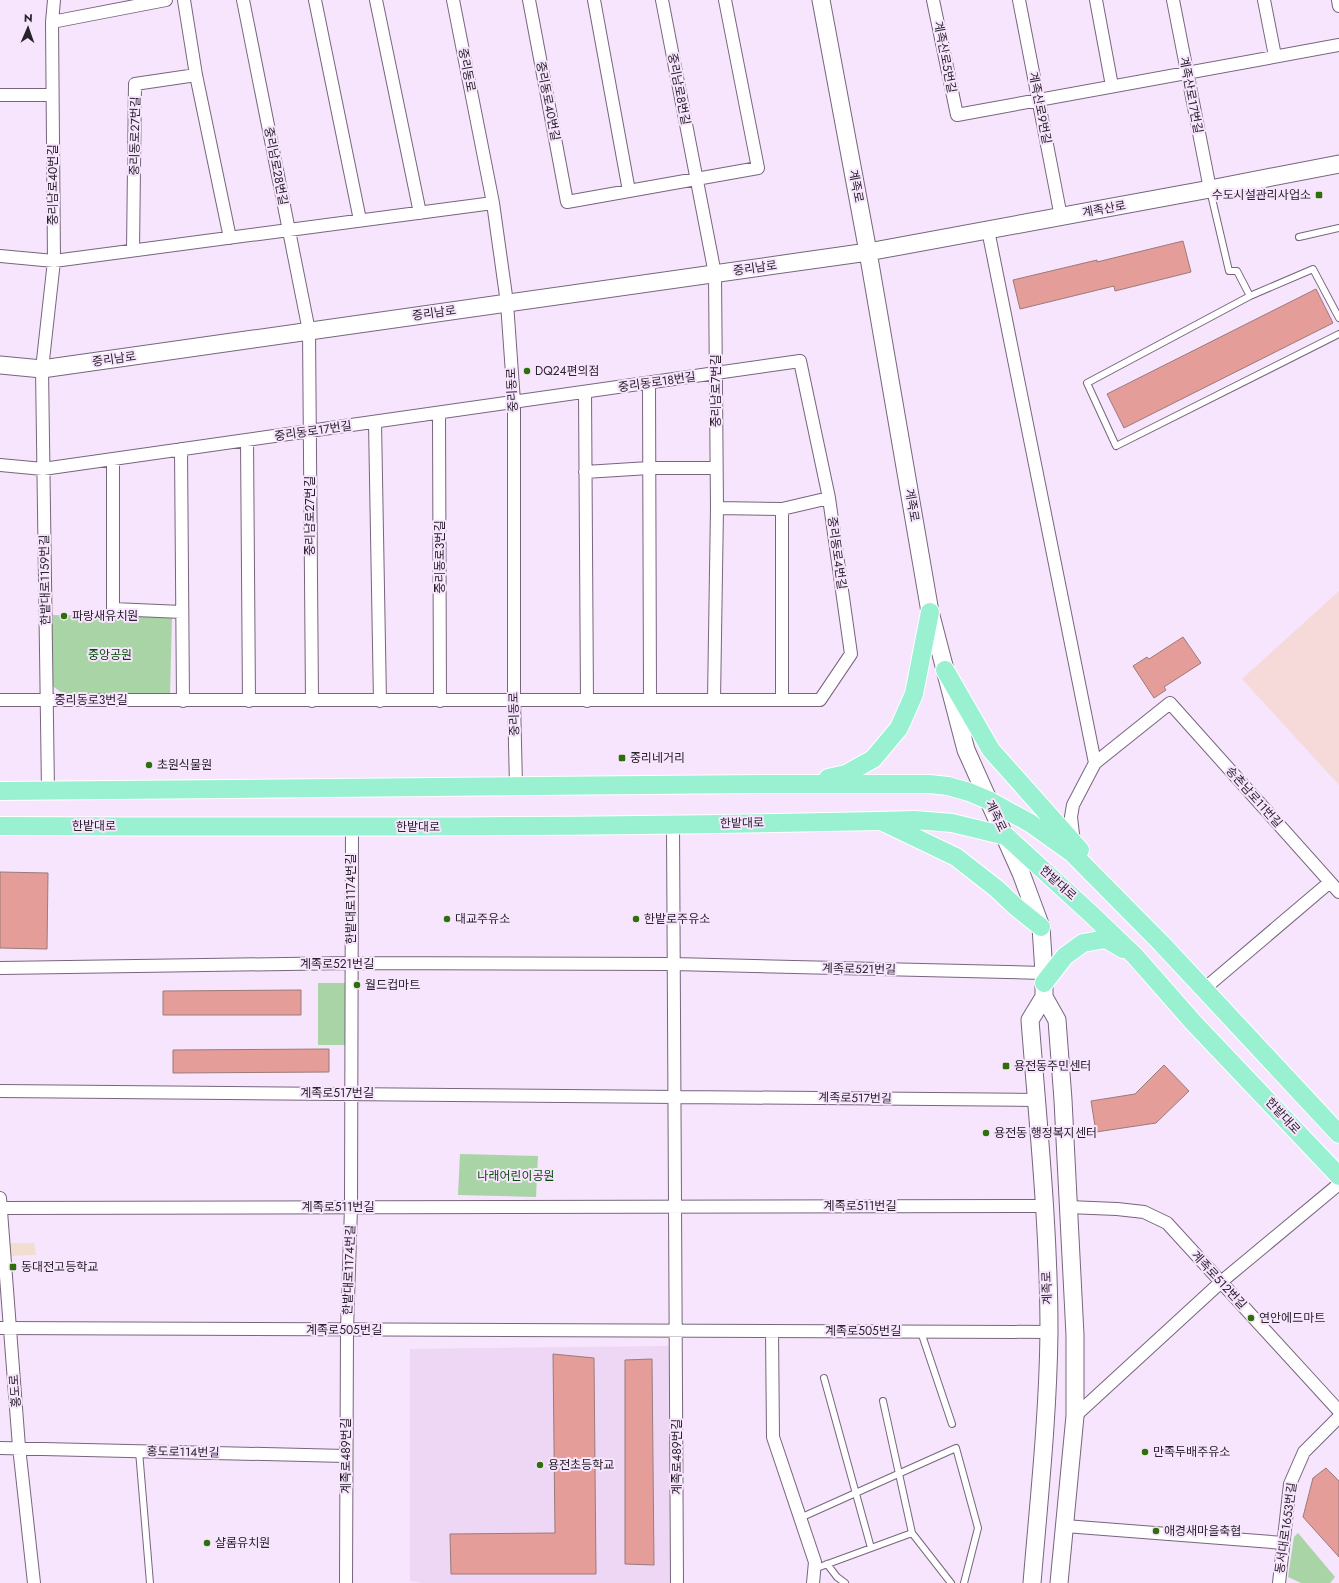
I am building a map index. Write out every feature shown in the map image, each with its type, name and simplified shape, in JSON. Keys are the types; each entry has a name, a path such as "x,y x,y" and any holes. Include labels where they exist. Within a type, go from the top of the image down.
{"main road":[{"name":"계족로","path":"821,0 868,252 930,612 966,750 1006,836 1041,926 1044,984 1057,1020 1075,1335 1075,1416 1059,1583"},
{"name":"계족산로","path":"868,252 1339,164"},
{"name":"중리남로","path":"0,365 42,368 868,252"},
{"path":"759,784 816,780 846,774 873,759 900,728 914,694 930,612"},
{"path":"945,670 991,750 1103,875 1112,895"},
{"path":"0,791 759,784 929,784 955,788 970,792 988,800 1030,823 1072,853 1204,989 1339,1134"},
{"name":"한밭대로","path":"0,826 352,827 673,825 932,820 972,827 1006,836 1090,912 1135,956 1192,1021 1339,1176"},
{"path":"881,821 956,857 1041,926"},
{"path":"1044,984 1065,956 1083,943 1106,939 1135,956"},
{"name":"계족로","path":"1032,1583 1045,1433 1049,1332 1045,1206 1030,1020 1044,984"}],"street":[{"name":"중리남로40번길","path":"42,368 54,261 52,22 54,0"},
{"path":"52,22 166,0"},
{"path":"184,0 196,75 230,238"},
{"name":"중리남로28번길","path":"243,0 309,331"},
{"path":"315,0 360,220"},
{"path":"376,0 420,213"},
{"name":"중리동로","path":"453,0 493,203 507,303 514,402 514,701 516,786"},
{"name":"중리동로40번길","path":"529,0 567,202 629,191"},
{"path":"594,0 629,191 758,168 725,0"},
{"name":"중리남로8번길","path":"662,0 715,274"},
{"name":"계족산로5번길","path":"934,0 957,115 1038,100"},
{"name":"계족산로9번길","path":"1019,0 1061,217"},
{"path":"1096,0 1112,86"},
{"name":"계족산로17번길","path":"1173,0 1210,189"},
{"path":"1264,0 1275,56"},
{"path":"1338,0 1339,6"},
{"path":"1038,100 1339,45"},
{"name":"중리동로27번길","path":"133,250 135,84 196,75"},
{"path":"0,95 52,95"},
{"path":"0,256 54,261 493,203"},
{"path":"988,230 1096,763 1073,805 1071,817 1074,843"},
{"name":"중리남로7번길","path":"714,700 717,508 715,274"},
{"name":"중리남로27번길","path":"309,331 312,701"},
{"name":"중리동로18번길","path":"514,402 800,361"},
{"name":"중리동로4번길","path":"514,701 820,700 851,654 829,498 800,361"},
{"name":"한밭대로1159번길","path":"42,368 48,791"},
{"path":"649,383 650,700"},
{"path":"585,392 586,701"},
{"name":"중리동로17번길","path":"0,465 43,469 514,402"},
{"name":"중리동로3번길","path":"439,413 440,701"},
{"path":"374,422 380,701"},
{"path":"247,440 249,701"},
{"path":"181,449 183,701"},
{"path":"113,459 113,609 182,612"},
{"path":"585,472 649,468 716,468"},
{"path":"717,508 782,508 829,498"},
{"path":"782,508 782,700"},
{"name":"중리동로3번길","path":"0,700 514,701"},
{"name":"송촌남로11번길","path":"1096,763 1170,703 1339,892"},
{"path":"673,825 675,1096 674,1206 677,1331"},
{"name":"한밭대로1174번길","path":"347,1330 351,1207 350,1093 352,827"},
{"path":"1204,989 1330,882"},
{"name":"계족로521번길","path":"0,968 351,963 673,964 1044,984"},
{"name":"계족로517번길","path":"0,1091 1036,1100"},
{"path":"1075,1416 1221,1282 1339,1184"},
{"name":"계족로511번길","path":"0,1204 351,1207 1045,1206"},
{"name":"홍도로","path":"0,1204 5,1328 20,1447 34,1583"},
{"name":"계족로512번길","path":"1068,1207 1117,1208 1144,1212 1167,1223 1339,1411"},
{"name":"계족로505번길","path":"5,1328 1049,1332"},
{"name":"계족로489번길","path":"346,1583 347,1330"},
{"name":"계족로489번길","path":"677,1331 677,1583"},
{"path":"772,1331 773,1437 815,1562 813,1583"},
{"name":"동서대로1653번길","path":"1278,1583 1290,1484 1304,1452 1339,1417"},
{"name":"홍도로114번길","path":"0,1448 20,1447 346,1456"},
{"path":"1065,1526 1284,1542"}],"lane":[{"path":"1210,189 1229,271 1237,271 1250,296"},
{"path":"1299,237 1339,228"},
{"path":"1339,318 1313,269 1250,296 1087,383 1116,446 1339,334"},
{"path":"921,1332 952,1424"},
{"path":"824,1378 871,1548"},
{"path":"883,1400 912,1533 951,1583"},
{"path":"800,1518 956,1448 978,1528 964,1583"},
{"path":"140,1451 150,1583"},
{"path":"814,1569 912,1533"},
{"path":"827,1564 837,1577 845,1583"}],"shaded area":[{"path":"1339,591 1339,785 1242,679"},
{"path":"6,1243 34,1243 36,1255 7,1256"},
{"name":"용전초등학교","path":"669,1346 671,1583 423,1583 410,1581 410,1349"}],"green space":[{"name":"중앙공원","path":"50,615 172,617 170,696 64,694 48,683"},
{"path":"318,983 346,983 346,1045 318,1045"},
{"name":"나래어린이공원","path":"460,1154 538,1156 536,1197 458,1195"},
{"path":"1298,1533 1335,1577 1330,1583 1301,1583 1288,1577 1294,1537"}],"building":[{"path":"1183,241 1191,272 1115,291 1114,286 1020,309 1013,280 1097,260 1097,262"},
{"path":"1316,289 1333,323 1124,428 1107,394"},
{"path":"1183,637 1201,663 1164,687 1166,690 1154,698 1133,666 1147,657 1149,659"},
{"path":"0,872 48,873 47,949 0,948"},
{"path":"301,990 301,1015 163,1015 163,991"},
{"path":"329,1049 329,1072 173,1073 173,1050"},
{"path":"1164,1065 1189,1091 1156,1123 1096,1132 1091,1101 1135,1094"},
{"path":"553,1354 594,1358 596,1574 451,1574 450,1534 555,1533"},
{"path":"652,1359 654,1565 625,1564 625,1360"},
{"path":"1326,1468 1339,1481 1339,1557 1303,1517 1313,1478"}],"place":[{"name":"수도시설관리사업소","path":"1319,195"},
{"name":"DQ24편의점","path":"527,371"},
{"name":"파랑새유치원","path":"64,616"},
{"name":"중리네거리","path":"622,758"},
{"name":"초원식물원","path":"149,765"},
{"name":"대교주유소","path":"447,919"},
{"name":"한밭로주유소","path":"636,919"},
{"name":"월드컵마트","path":"357,985"},
{"name":"용전동주민센터","path":"1006,1066"},
{"name":"용전동 행정복지센터","path":"986,1133"},
{"name":"동대전고등학교","path":"13,1267"},
{"name":"연안에드마트","path":"1251,1318"},
{"name":"만족두배주유소","path":"1145,1452"},
{"name":"용전초등학교","path":"540,1465"},
{"name":"애경새마을축협","path":"1156,1531"},
{"name":"샬롬유치원","path":"207,1543"}]}
